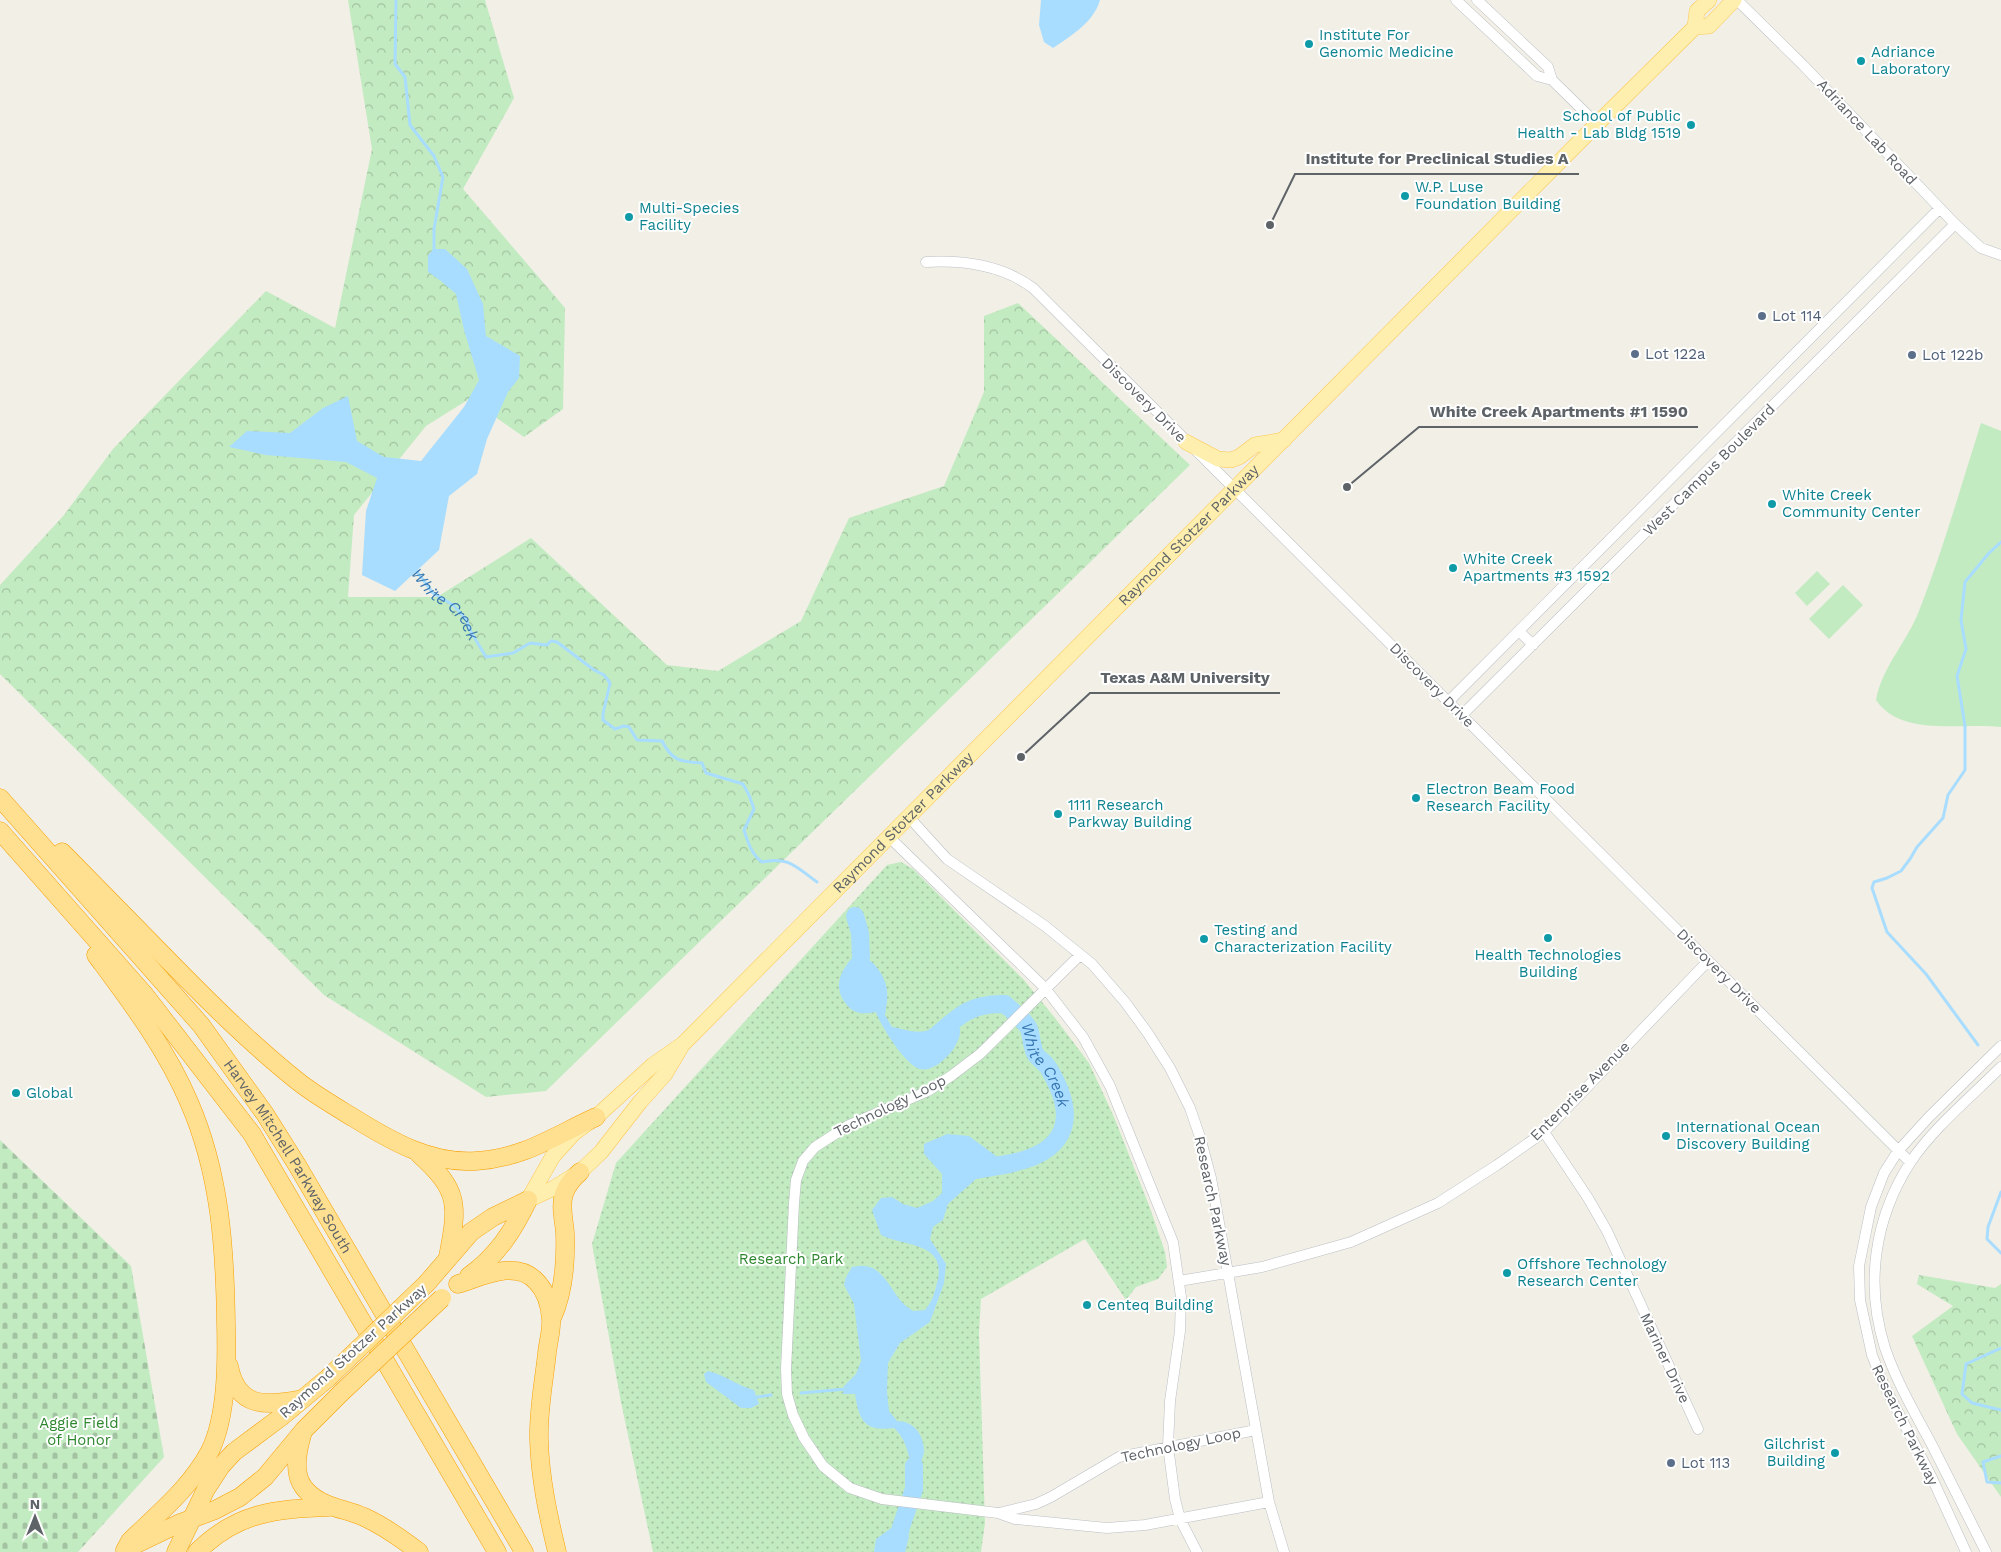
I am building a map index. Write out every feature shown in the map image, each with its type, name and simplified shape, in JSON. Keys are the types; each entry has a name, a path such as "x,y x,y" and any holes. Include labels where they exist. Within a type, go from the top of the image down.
{"highway":[{"path":"0,788 209,1001 268,1057 302,1084 339,1109 376,1132 418,1153 434,1167 447,1183 454,1201 455,1220 448,1259"},
{"name":"Harvey Mitchell Parkway South","path":"0,798 201,1025 260,1106 297,1164 524,1552"},
{"name":"Harvey Mitchell Parkway South","path":"0,831 144,994 252,1134 497,1552"},
{"path":"42,877 162,1050 189,1100 210,1162 218,1202 225,1271 226,1353 222,1414 211,1449 192,1480 130,1541 124,1551"},
{"path":"418,1153 447,1159 474,1161 513,1155 541,1145 596,1117"},
{"path":"551,1320 556,1309 566,1247 562,1205 564,1194 570,1182 580,1172"},
{"name":"Raymond Stotzer Parkway","path":"176,1552 206,1490 221,1466 234,1452 328,1378 428,1283 471,1232 510,1207 528,1200"},
{"name":"Raymond Stotzer Parkway","path":"124,1551 227,1504 254,1487 265,1477 304,1430 342,1392 442,1298 490,1260 513,1230 528,1200"},
{"path":"458,1284 503,1270 512,1270 529,1274 540,1284 548,1299 551,1320 540,1406 539,1439 544,1487 557,1552"},
{"path":"226,1353 233,1381 251,1399 271,1404 305,1398"},
{"path":"304,1430 297,1454 297,1474 307,1492 332,1506 363,1517 381,1526 419,1552"},
{"path":"197,1552 224,1531 248,1518 286,1508 332,1506"}],"main road":[{"name":"Raymond Stotzer Parkway","path":"528,1200 553,1156 574,1133 596,1117 653,1065 684,1044 888,836 1695,27 1697,11 1709,0"},
{"name":"Raymond Stotzer Parkway","path":"1695,27 1709,26 1736,0"},
{"path":"1186,442 1218,459 1231,460 1239,458 1255,445 1284,440"},
{"name":"Raymond Stotzer Parkway","path":"528,1200 554,1188 580,1172 601,1152 640,1102 665,1074 684,1044"}],"street":[{"path":"1456,0 1537,76 1552,80"},
{"path":"1477,0 1548,68 1552,80 1597,124"},
{"name":"Adriance Lab Road","path":"1736,0 1803,65 1954,224 1981,248 2001,255"},
{"name":"West Campus Boulevard","path":"1448,701 1939,209"},
{"name":"West Campus Boulevard","path":"1462,715 1954,224"},
{"name":"Discovery Drive","path":"926,262 955,261 1007,272 1024,282 1040,295 1910,1162"},
{"path":"1519,631 1533,644"},
{"name":"Research Parkway","path":"908,816 947,859 1045,926 1092,964 1147,1032 1170,1068 1190,1108 1211,1178 1269,1502 1284,1552"},
{"path":"888,836 1046,988 1083,1037 1110,1086 1173,1242 1181,1297 1180,1331 1170,1401 1168,1446 1175,1499 1180,1519 1197,1552"},
{"name":"Technology Loop","path":"1080,955 980,1054 951,1076 928,1091 849,1125 821,1142 803,1161 796,1180 786,1369 787,1394 793,1415 804,1438 823,1466 850,1488 882,1499 943,1508 998,1513 1015,1519 1107,1528 1145,1525 1269,1502"},
{"name":"Enterprise Avenue","path":"1179,1281 1262,1266 1351,1242 1438,1203 1544,1132 1708,961"},
{"name":"Research Parkway","path":"1966,1552 1883,1383 1872,1355 1860,1300 1859,1266 1871,1207 1884,1173 1898,1151 1929,1117 2001,1046"},
{"name":"Research Parkway","path":"1986,1552 1898,1380 1885,1348 1878,1318 1874,1285 1876,1248 1894,1190 1910,1162 1928,1139 2001,1067"},
{"name":"Mariner Drive","path":"1544,1132 1588,1198 1606,1231 1698,1429"},
{"path":"1863,1320 1878,1318"},
{"name":"Technology Loop","path":"998,1513 1036,1504 1051,1497 1119,1456 1256,1430"},
{"path":"1925,1466 1940,1459"}],"green space":[{"path":"348,0 485,0 514,98 463,189 565,308 563,409 524,437 469,399 426,426 354,515 348,597 437,597 531,538 667,665 718,671 801,621 849,518 944,486 984,392 984,316 1018,303 1190,465 546,1091 486,1097 324,995 0,674 0,585 64,515 113,449 266,291 335,328 372,149"},
{"path":"1981,423 2001,431 2001,727 1916,724 1901,720 1887,712 1876,700 1889,666 1914,622 1928,588"},
{"path":"1817,571 1830,584 1807,606 1795,593"},
{"path":"1843,585 1863,605 1829,639 1809,619"},
{"name":"Research Park","path":"901,862 913,869 1024,980 1089,1063 1114,1117 1150,1208 1165,1252 1167,1267 1158,1279 1136,1287 1126,1300 1085,1239 981,1299 979,1333 985,1523 981,1552 653,1552 621,1402 592,1244 616,1163 887,865"},
{"name":"Aggie Field of Honor","path":"0,1140 131,1266 164,1457 78,1552 0,1552"},
{"path":"1919,1275 1995,1288 2001,1284 2001,1497 1957,1434 1912,1336 1953,1306 1917,1284"}],"water":[{"path":"1041,0 1100,0 1093,15 1087,22 1053,48 1044,42 1039,25"},
{"path":"434,249 445,249 467,269 483,304 486,336 520,356 519,378 508,392 487,439 477,474 449,496 439,550 395,591 362,575 366,511 377,478 346,462 266,455 229,447 247,431 290,433 323,408 348,396 357,441 384,457 421,461 464,407 479,380 464,330 456,294 428,272 428,255"},
{"path":"860,933 865,956 883,976 887,988 885,1015 892,1027 923,1032 950,1018 957,1021 960,1032 956,1046 946,1058 933,1067 920,1069 914,1066 894,1044 876,1012 864,1013 853,1011 841,996 839,981 854,954 855,937"},
{"path":"947,1134 969,1136 996,1156 1023,1162 1022,1167 1011,1173 976,1179 948,1204 943,1220 933,1227 930,1239 946,1264 944,1283 930,1322 900,1343 888,1363 887,1391 889,1411 897,1421 908,1423 916,1429 922,1438 924,1452 920,1472 920,1490 911,1489 909,1456 904,1441 899,1434 894,1428 884,1429 870,1426 861,1417 855,1394 843,1394 844,1386 856,1374 861,1361 854,1304 844,1285 852,1267 870,1267 881,1274 902,1302 913,1311 925,1310 928,1307 938,1279 939,1267 935,1258 921,1248 881,1235 872,1210 881,1198 892,1197 903,1204 917,1208 933,1201 942,1193 942,1174 924,1154 924,1144"},
{"path":"708,1371 754,1390 759,1404 751,1408 741,1408 706,1382 704,1374"},
{"path":"894,1526 906,1528 909,1537 905,1552 874,1552 876,1539"}],"waterway":[{"name":"White Creek","path":"396,0 395,64 405,77 410,125 434,156 443,177 434,229 434,252"},
{"path":"1978,1045 1926,974 1887,932 1872,888 1874,882 1901,871 1917,847 1943,818 1948,795 1965,770 1965,726 1957,676 1966,649 1961,620 1965,582 1989,553 2001,542"},
{"name":"White Creek","path":"414,568 433,593 453,605 466,619 471,632 486,657 513,653 530,643 547,645 551,641 557,642 594,670 604,675 610,683 603,720 615,729 624,726 629,727 637,740 662,741 670,753 678,759 702,763 706,773 743,784 754,809 744,830 750,848 755,855 762,862 779,860 792,864 817,882"},
{"name":"White Creek","path":"855,916 860,933 861,957"},
{"name":"White Creek","path":"936,1036 959,1016 975,1008 994,1004 1005,1004 1029,1029 1034,1052 1048,1067 1059,1089 1064,1106 1064,1121 1060,1134 1052,1145 1039,1154 1022,1161 1001,1165"},
{"path":"2001,1192 1988,1227 1987,1239 2001,1253"},
{"path":"2001,1348 1966,1364 1962,1394 1972,1403 2001,1410"},
{"path":"801,1393 846,1389"},
{"path":"757,1397 771,1395"},
{"path":"2001,1456 1983,1462 1987,1482 2001,1483"},
{"name":"White Creek","path":"896,1552 901,1527 914,1489 914,1466"}],"place":[{"name":"Institute For Genomic Medicine","path":"1309,44"},
{"name":"Adriance Laboratory","path":"1861,61"},
{"name":"School of Public Health - Lab Bldg 1519","path":"1691,125"},
{"name":"W.P. Luse Foundation Building","path":"1405,196"},
{"name":"Multi-Species Facility","path":"629,217"},
{"name":"Institute for Preclinical Studies A","path":"1270,225"},
{"name":"Lot 114","path":"1762,316"},
{"name":"Lot 122a","path":"1635,354"},
{"name":"Lot 122b","path":"1912,355"},
{"name":"White Creek Apartments #1 1590","path":"1347,487"},
{"name":"White Creek Community Center","path":"1772,504"},
{"name":"White Creek Apartments #3 1592","path":"1453,568"},
{"name":"Texas A&M University","path":"1021,757"},
{"name":"Electron Beam Food Research Facility","path":"1416,798"},
{"name":"1111 Research Parkway Building","path":"1058,814"},
{"name":"Health Technologies Building","path":"1548,938"},
{"name":"Testing and Characterization Facility","path":"1204,939"},
{"name":"Global","path":"16,1093"},
{"name":"International Ocean Discovery Building","path":"1666,1136"},
{"name":"Offshore Technology Research Center","path":"1507,1273"},
{"name":"Centeq Building","path":"1087,1305"},
{"name":"Gilchrist Building","path":"1835,1453"},
{"name":"Lot 113","path":"1671,1463"}]}
